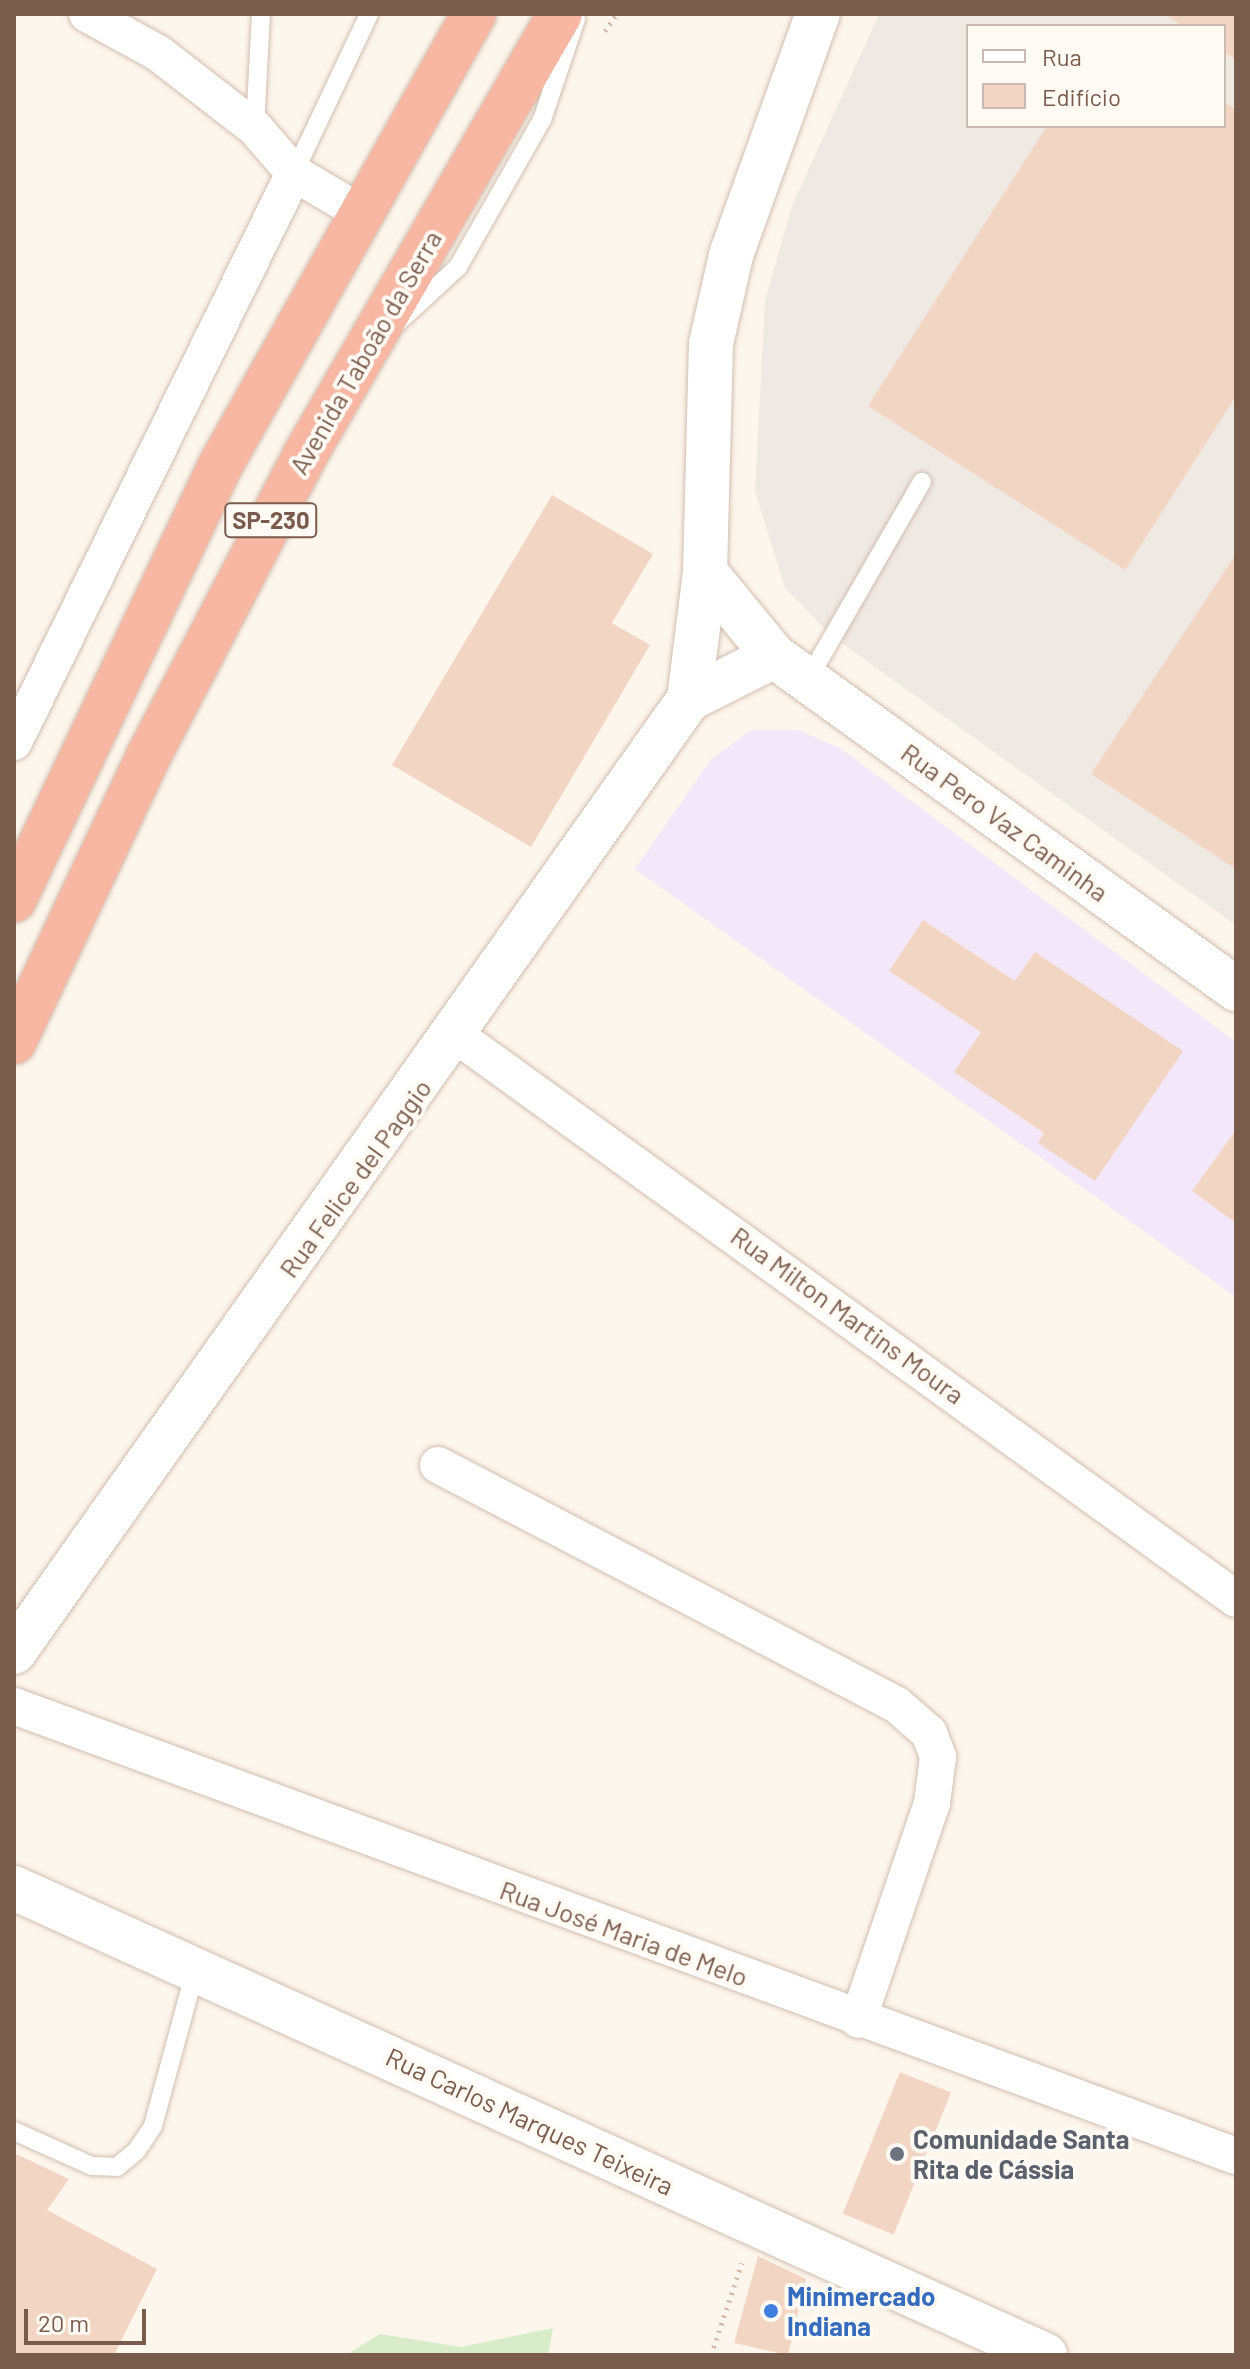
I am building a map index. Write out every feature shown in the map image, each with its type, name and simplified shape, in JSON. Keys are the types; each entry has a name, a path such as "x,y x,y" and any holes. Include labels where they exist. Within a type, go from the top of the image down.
{"highway":[{"name":"SP-230","path":"14,900 220,466 358,211 474,14"},
{"name":"Avenida Taboão da Serra","path":"14,1042 148,757 364,349 560,14"}],"street":[{"path":"87,14 158,53 255,128 294,173 358,211"},
{"path":"790,668 689,699 705,572 711,344 731,255 818,14"},
{"path":"14,742 294,173"},
{"name":"Rua Pero Vaz Caminha","path":"705,572 790,668 1236,989"},
{"name":"Rua Felice del Paggio","path":"14,1652 457,1036 689,699"},
{"name":"Rua Milton Martins Moura","path":"457,1036 1236,1599"},
{"path":"438,1465 897,1705 929,1733 938,1757 932,1803 858,2020"},
{"name":"Rua José Maria de Melo","path":"14,1706 858,2020 1236,2156"},
{"name":"Rua Carlos Marques Teixeira","path":"14,1888 196,1967 753,2227 1045,2355"}],"lane":[{"path":"255,128 261,14"},
{"path":"294,173 369,14"},
{"path":"364,349 439,293 458,267 542,120 577,14"},
{"path":"790,668 922,482"},
{"path":"14,2131 92,2166 117,2167 137,2150 153,2126 196,1967"}],"path":[{"path":"711,2355 753,2227"}],"shaded area":[{"path":"879,14 1236,14 1236,925 833,637 785,588 755,491 765,300 792,206"},
{"path":"751,730 798,730 840,748 1236,1042 1236,1297 635,869 711,759"}],"green space":[{"path":"553,2328 548,2355 346,2355 380,2334 461,2347"}],"building":[{"path":"1165,14 1236,14 1236,60 1226,53 1226,24 1180,24"},
{"path":"1226,103 1236,110 1236,396 1125,570 868,406 1046,128 1226,128"},
{"path":"552,495 653,554 612,623 650,645 531,847 392,765"},
{"path":"1236,554 1236,869 1091,774"},
{"path":"923,920 1015,981 1035,952 1183,1051 1095,1181 1038,1143 1044,1133 954,1072 981,1032 889,971"},
{"path":"1236,1130 1236,1223 1192,1191"},
{"name":"Comunidade Santa Rita de Cássia","path":"900,2072 951,2093 894,2234 843,2214"},
{"path":"14,2153 69,2179 47,2210 157,2269 114,2355 14,2355"},
{"name":"Minimercado Indiana","path":"758,2256 806,2279 788,2355 734,2343"}],"place":[{"name":"Comunidade Santa Rita de Cássia","path":"897,2154"},
{"name":"Minimercado Indiana","path":"771,2311"}]}
